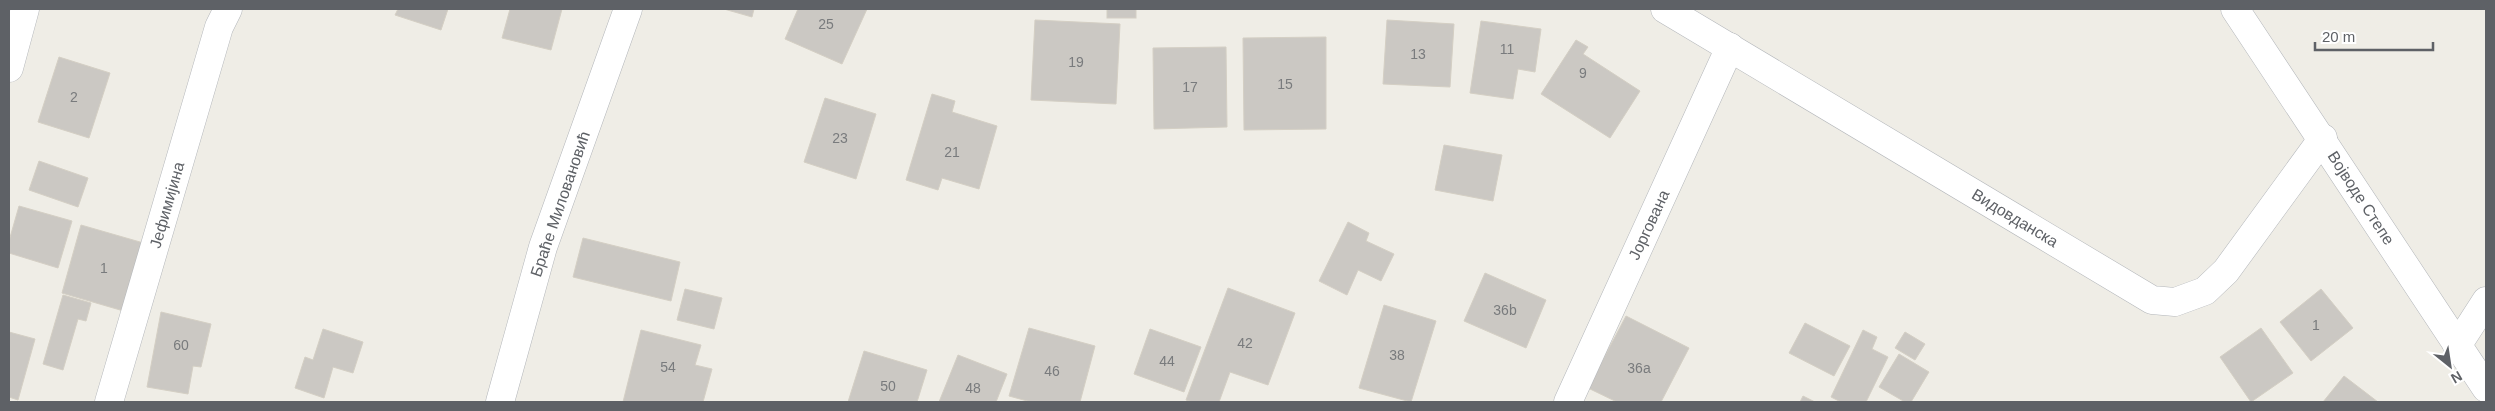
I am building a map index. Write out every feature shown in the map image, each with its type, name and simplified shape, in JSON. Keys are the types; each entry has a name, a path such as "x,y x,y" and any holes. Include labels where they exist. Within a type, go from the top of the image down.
{"street":[{"path":"9,68 25,9"},
{"name":"Јефимијина","path":"109,402 219,27 228,9"},
{"name":"Браће Миловановић","path":"500,402 544,247 628,9"},
{"name":"Видовданска","path":"1665,9 2152,300 2176,302 2205,291 2226,272 2323,138"},
{"name":"Војводе Степе","path":"2235,9 2323,138 2486,388"},
{"name":"Јоргована","path":"1568,402 1730,47"},
{"path":"2458,346 2486,301"}],"building":[{"path":"398,9 448,9 441,30 395,15"},
{"path":"510,9 562,9 551,50 502,38"},
{"path":"724,9 754,9 752,17"},
{"path":"798,9 867,9 842,64 785,39"},
{"path":"1107,9 1136,9 1136,18 1107,18"},
{"path":"1035,20 1120,24 1116,104 1031,100"},
{"path":"1387,20 1454,24 1450,87 1383,84"},
{"path":"1481,21 1541,29 1535,72 1518,69 1513,99 1470,93"},
{"path":"1326,37 1326,129 1244,130 1243,38"},
{"path":"1576,40 1588,47 1583,54 1640,91 1610,138 1541,94"},
{"path":"1226,47 1227,127 1154,129 1153,48"},
{"path":"59,57 110,73 89,138 38,122"},
{"path":"932,94 955,101 952,112 997,126 979,189 942,178 938,190 906,180"},
{"path":"825,98 876,114 856,179 804,162"},
{"path":"1444,145 1502,155 1493,201 1435,190"},
{"path":"39,161 88,178 78,207 29,190"},
{"path":"19,206 72,221 58,268 9,253 9,241"},
{"path":"1348,222 1369,233 1366,241 1394,254 1381,281 1358,270 1347,295 1319,281"},
{"path":"81,225 147,244 127,312 62,293"},
{"path":"583,238 680,262 671,301 573,277"},
{"path":"1485,273 1546,300 1526,348 1464,321"},
{"path":"1228,288 1295,313 1268,385 1230,372 1219,402 1193,402 1186,400"},
{"path":"685,289 722,298 714,329 677,320"},
{"path":"2321,289 2353,328 2311,361 2280,322"},
{"path":"63,295 91,303 86,321 78,319 63,370 43,364"},
{"path":"1384,305 1436,321 1411,402 1359,388"},
{"path":"161,312 211,324 201,367 193,366 188,394 147,387"},
{"path":"1626,316 1689,348 1661,402 1617,402 1588,388"},
{"path":"1805,323 1850,346 1834,376 1789,353"},
{"path":"1029,328 1095,346 1080,402 1031,402 1009,396"},
{"path":"2261,328 2293,373 2251,402 2220,357"},
{"path":"323,329 363,342 353,373 333,367 324,398 295,388 305,357 313,360"},
{"path":"1150,329 1201,347 1184,392 1134,374"},
{"path":"641,330 701,345 695,365 712,369 703,402 623,402"},
{"path":"1863,330 1877,337 1872,349 1888,357 1866,402 1841,402 1831,397"},
{"path":"9,332 35,339 18,400 9,397"},
{"path":"1905,332 1925,344 1915,360 1895,348"},
{"path":"864,351 927,370 917,402 848,402"},
{"path":"1899,354 1929,372 1911,402 1905,402 1879,387"},
{"path":"958,355 1007,374 996,402 939,402"},
{"path":"2344,376 2378,402 2323,402"},
{"path":"1803,396 1815,402 1800,402"}]}
